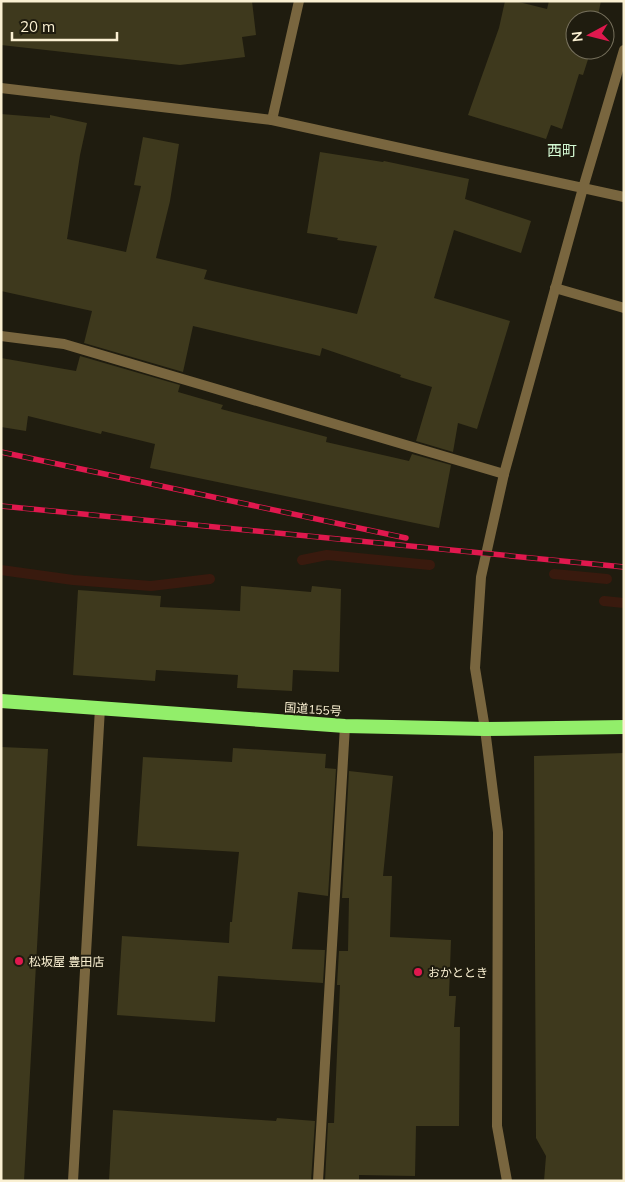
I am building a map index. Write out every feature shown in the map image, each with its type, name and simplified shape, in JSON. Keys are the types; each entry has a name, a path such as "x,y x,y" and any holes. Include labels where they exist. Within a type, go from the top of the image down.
{"highway":[{"name":"国道155号","path":"1,701 345,726 485,729 624,727"}],"street":[{"path":"272,120 298,1"},
{"path":"507,1181 497,1126 498,832 475,668 481,577 504,474 583,188 624,50"},
{"path":"1,88 272,120 624,197"},
{"path":"555,288 624,308"},
{"path":"1,336 64,344 504,474"},
{"path":"73,1181 100,708"},
{"path":"318,1181 345,726"}],"building":[{"path":"1,1 252,1 256,35 242,37 245,57 180,65 1,45"},
{"path":"505,1 515,1 547,9 549,1 601,1 599,10 565,10 565,60 588,60 583,75 579,74 562,129 551,125 546,139 468,115 499,28"},
{"path":"1,114 50,118 50,115 87,123 67,239 126,252 141,186 134,185 143,137 179,144 170,201 156,258 207,270 204,279 357,314 377,246 307,233 320,152 384,161 469,179 465,199 531,221 521,253 454,230 434,298 510,321 477,429 458,423 453,452 416,441 432,387 322,348 320,356 193,326 183,372 84,343 92,311 1,291"},
{"path":"80,356 180,385 178,392 223,405 221,409 327,437 326,442 409,461 412,454 451,465 439,528 150,468 155,444 102,431 101,434 28,416 26,431 1,427 1,358 76,371"},
{"path":"241,586 311,592 312,586 341,589 339,672 293,670 292,691 237,688 238,675 156,670 155,681 73,675 78,590 161,596 160,607 240,611"},
{"name":"松坂屋 豊田店","path":"1,747 48,749 24,1181 1,1181"},
{"path":"233,748 326,754 325,768 336,769 328,896 298,892 292,949 325,950 323,983 218,976 215,1022 117,1015 122,936 229,943 230,922 232,922 239,852 137,846 143,757 232,762"},
{"path":"624,753 624,1181 544,1181 546,1156 536,1138 534,756"},
{"path":"349,771 393,776 383,876 392,876 390,937 451,940 449,996 456,996 454,1027 460,1027 459,1126 416,1126 415,1176 359,1175 359,1181 325,1181 328,1123 334,1123 340,985 337,985 339,951 348,951 349,898 342,898"},
{"path":"113,1110 276,1121 277,1118 315,1121 311,1181 109,1181"}],"waterway":[{"path":"302,560 327,555 430,565"},
{"path":"1,570 73,580 151,586 210,579"},
{"path":"554,574 607,579"},
{"path":"604,601 624,603"}],"railway":[{"path":"1,452 406,538"},
{"path":"1,506 624,567"}],"place":[{"name":"松坂屋 豊田店","path":"19,961"},
{"name":"おかととき","path":"418,972"}],"district":[{"name":"西町","path":"562,150"}]}
